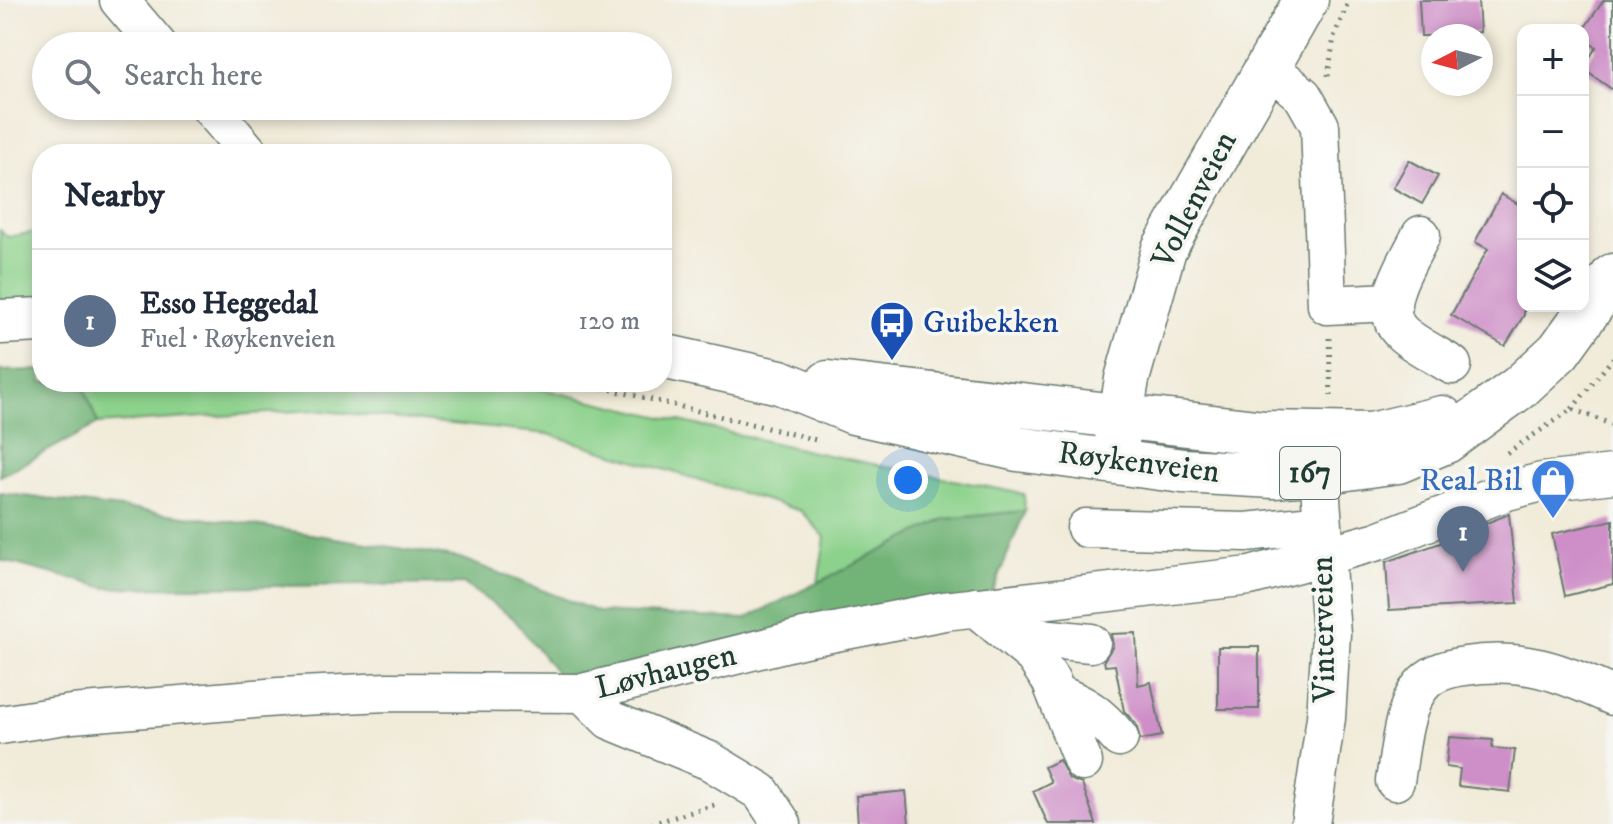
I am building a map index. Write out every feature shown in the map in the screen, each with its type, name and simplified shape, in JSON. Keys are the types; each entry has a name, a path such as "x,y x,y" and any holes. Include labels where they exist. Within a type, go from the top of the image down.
{"main road":[{"name":"Vollenveien","path":"1114,462 1127,379 1164,249 1306,0"},
{"name":"Røykenveien","path":"780,382 853,384 1120,419 1326,437 1376,466 1421,453 1446,441 1520,387 1559,351 1613,276"},
{"path":"0,322 32,320"},
{"name":"Røykenveien","path":"672,358 780,382 854,412 925,430 1018,449 1114,462 1232,474 1326,437"}],"street":[{"path":"119,0 146,32"},
{"path":"1269,67 1303,96 1320,126 1327,305 1392,302"},
{"path":"221,120 241,144"},
{"path":"1421,235 1392,302 1392,315 1401,333 1452,365"},
{"name":"Vinterveien","path":"1310,824 1326,718 1331,634 1323,540 1326,437"},
{"path":"1086,528 1246,532 1323,540 1378,541 1507,491 1542,482 1613,474"},
{"name":"Løvhaugen","path":"0,725 72,714 279,697 387,692 583,693 804,638 975,607 1250,576 1323,540"},
{"path":"975,607 1034,656 1056,694 1083,762"},
{"path":"1010,635 1091,643"},
{"path":"1395,781 1414,699 1421,685 1450,668 1508,661 1558,672 1613,696"},
{"path":"583,693 610,720 710,761 761,792 782,824"},
{"path":"1056,694 1084,704 1100,715 1119,738"}],"path":[{"path":"1320,126 1334,37 1349,0"},
{"path":"1326,437 1331,404 1327,305"},
{"path":"1572,409 1613,358"},
{"path":"651,824 761,792"}],"green space":[{"path":"0,230 8,237 32,233 32,300 0,301"},
{"path":"32,370 32,392 86,392 98,424 0,476 0,371"},
{"path":"86,392 555,392 813,452 1024,494 1025,511 945,519 818,583 825,537 801,511 548,434 314,410 98,424"},
{"path":"0,493 242,523 460,558 598,612 745,619 945,519 1025,511 989,600 562,680 513,618 464,584 107,588 0,560"}],"building":[{"path":"1419,0 1478,0 1480,24 1421,24 1421,36"},
{"path":"1604,0 1613,0 1613,90 1589,73 1589,59 1596,47 1589,43 1587,24"},
{"path":"1409,160 1438,176 1422,204 1393,188"},
{"path":"1501,194 1517,203 1517,312 1524,312 1524,315 1505,346 1451,315 1488,249 1475,242"},
{"path":"1509,514 1518,603 1389,610 1386,562 1452,539 1454,535 1486,533 1484,524"},
{"path":"1613,520 1613,584 1565,596 1552,534"},
{"path":"1136,633 1138,685 1151,682 1162,736 1140,740 1136,724 1124,711 1115,665 1105,666 1104,660 1113,646 1111,634"},
{"path":"1218,647 1259,647 1259,709 1218,709"},
{"path":"1449,737 1493,740 1492,748 1515,750 1510,792 1458,786 1460,769 1446,767"},
{"path":"1059,760 1069,779 1082,784 1096,824 1048,824 1033,791 1051,782 1044,767"},
{"path":"906,791 909,824 858,824 856,796"}],"place":[{"name":"Guibekken","path":"892,362"},
{"name":"Real Bil","path":"1553,520"},
{"name":"Esso Heggedal","path":"1463,572"}]}
